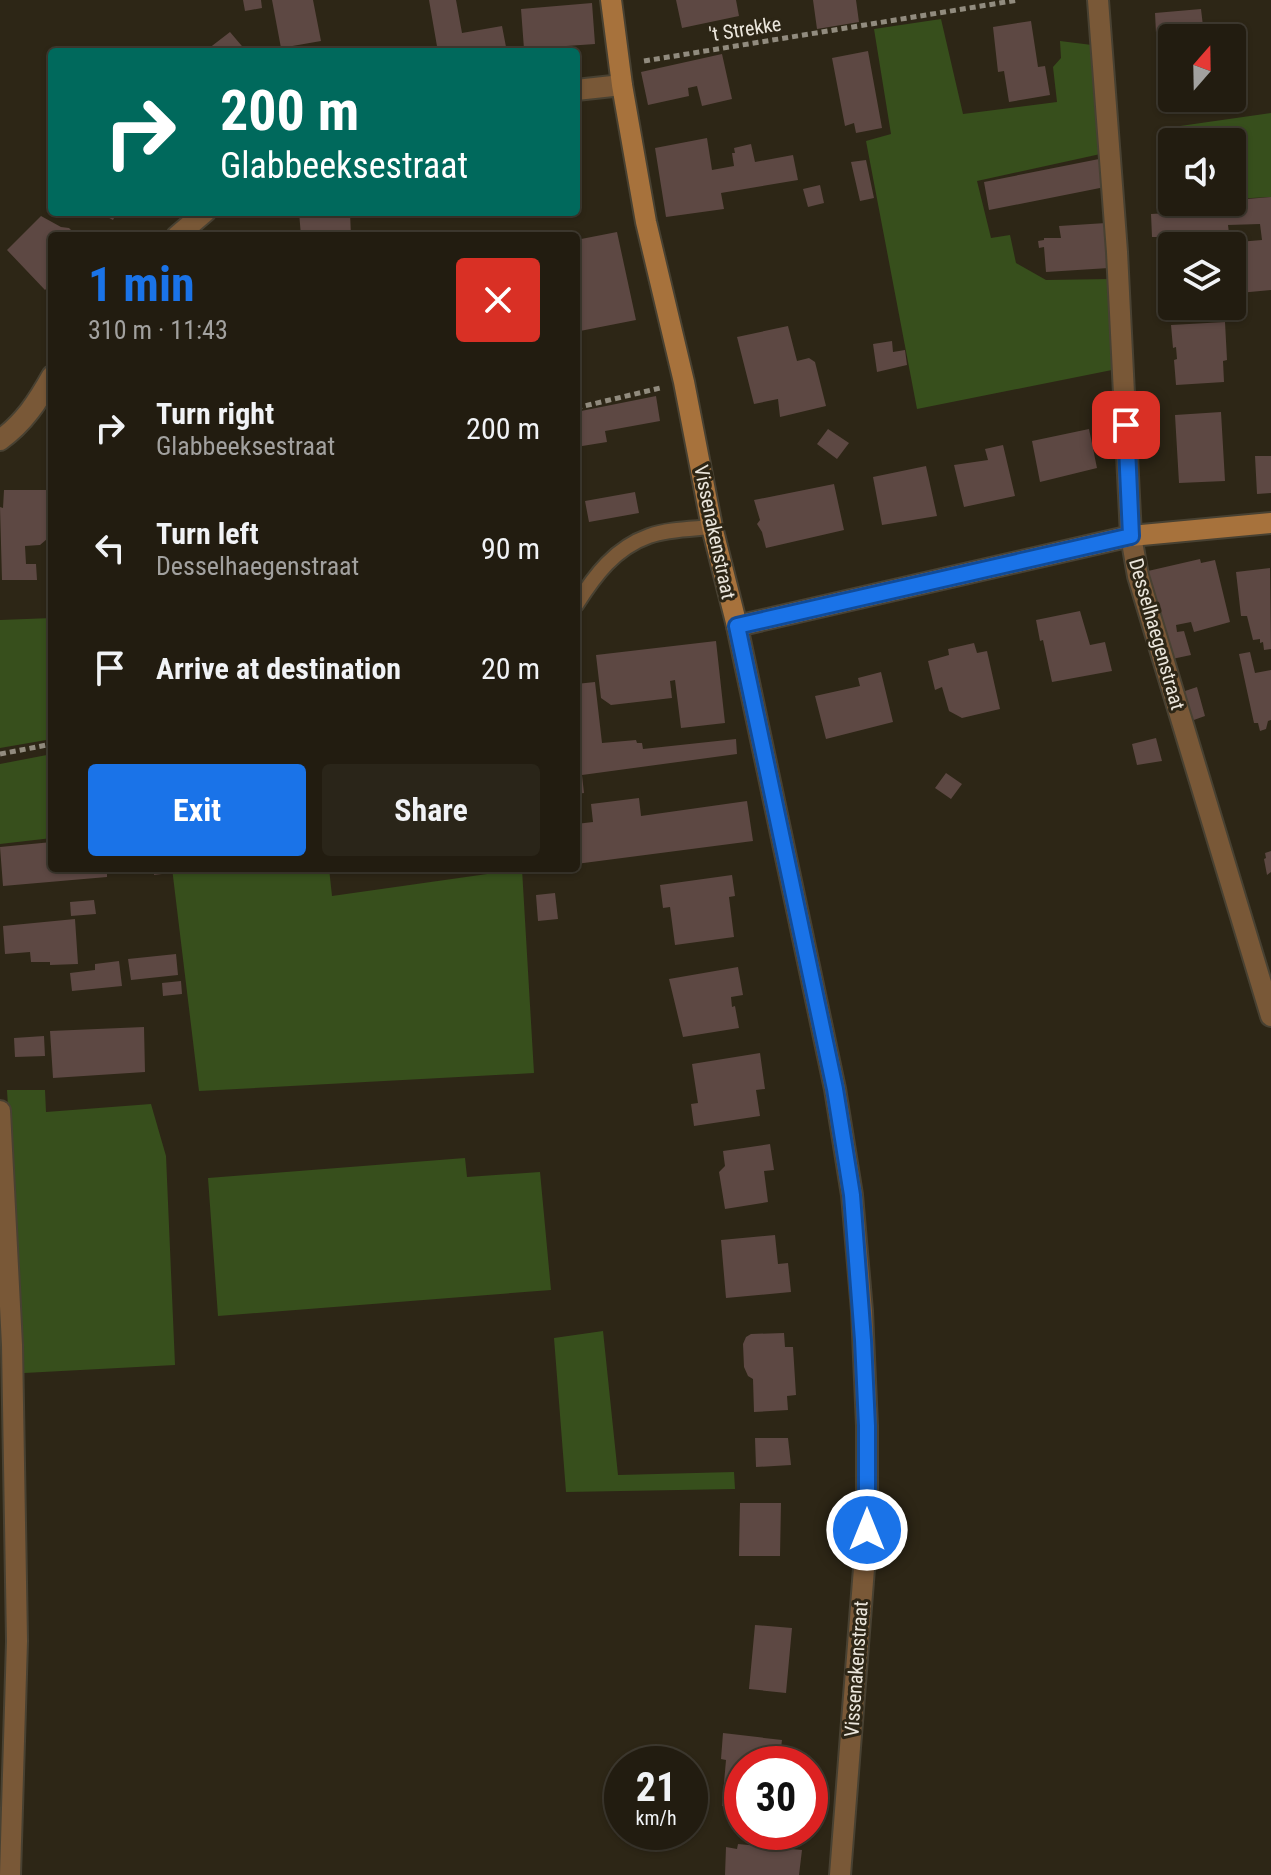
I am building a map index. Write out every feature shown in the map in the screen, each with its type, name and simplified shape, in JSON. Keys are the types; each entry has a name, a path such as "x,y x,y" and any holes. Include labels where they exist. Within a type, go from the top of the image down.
{"street":[{"name":"Vissenakenstraat","path":"611,0 646,222 684,382 712,527 737,626 835,1089 852,1195 867,1426 867,1530 840,1875"},
{"name":"Desselhaegenstraat","path":"1098,0 1117,252 1131,536 1138,576 1271,1016"},
{"path":"580,89 621,75"},
{"path":"182,232 200,216"},
{"path":"0,440 37,403 48,383"},
{"path":"737,626 1131,536 1271,523"},
{"path":"0,1111 12,1345 17,1641 10,1875"}],"lane":[{"path":"580,599 594,576 618,552 650,535 712,527"}],"path":[{"name":"'t Strekke","path":"621,75 1018,0"},
{"path":"580,407 684,382"},
{"path":"0,754 48,745"}],"green space":[{"path":"941,19 963,114 1057,102 1053,67 1061,58 1060,41 1092,45 1105,153 977,181 991,238 1010,235 1016,263 1046,280 1112,279 1117,369 917,409 866,141 891,134 874,29"},
{"path":"1271,113 1271,197 1246,198 1246,128 1166,128"},
{"path":"48,618 48,740 0,748 0,620"},
{"path":"48,755 48,838 0,844 0,764"},
{"path":"172,872 329,872 332,896 501,872 522,872 534,1073 199,1091"},
{"path":"7,1090 45,1090 46,1112 151,1104 166,1156 175,1365 24,1373"},
{"path":"465,1158 467,1177 540,1172 551,1290 218,1316 208,1178"},
{"path":"603,1331 618,1475 734,1472 735,1489 566,1492 554,1338"}],"building":[{"path":"243,0 261,0 262,8 245,11"},
{"path":"272,0 313,0 321,41 281,48"},
{"path":"429,0 456,0 462,33 502,26 506,48 437,48"},
{"path":"676,0 736,0 739,16 682,28"},
{"path":"813,0 856,0 859,22 817,29"},
{"path":"592,3 595,44 524,48 521,9"},
{"path":"1201,9 1203,24 1158,24 1158,37 1155,13"},
{"path":"1031,21 1038,67 1045,66 1050,95 1009,102 1004,71 998,72 993,27"},
{"path":"230,32 244,48 209,48"},
{"path":"868,51 882,128 856,133 854,123 845,126 832,58"},
{"path":"722,54 732,99 702,106 697,86 688,88 689,96 648,105 641,72"},
{"path":"707,138 712,170 734,166 734,148 751,144 755,162 793,155 798,180 721,193 724,209 666,217 655,148"},
{"path":"1099,159 1105,187 989,210 984,182"},
{"path":"866,160 874,198 860,201 851,162"},
{"path":"820,185 824,203 808,207 803,189"},
{"path":"1271,197 1271,290 1246,292 1246,241 1262,240 1260,224 1228,225 1229,232 1158,232 1158,237 1152,237 1151,214 1246,216 1246,199"},
{"path":"41,216 73,232 48,232 48,287 45,290 7,250"},
{"path":"299,216 350,216 351,232 301,232"},
{"path":"1106,223 1109,268 1046,272 1044,247 1039,248 1038,241 1061,238 1059,226"},
{"path":"617,232 636,320 580,331 580,239"},
{"path":"1225,322 1227,360 1223,361 1224,382 1176,385 1176,347 1173,348 1171,325"},
{"path":"788,326 797,361 809,358 815,362 826,406 780,417 778,399 754,404 737,337"},
{"path":"892,341 893,352 905,350 907,365 877,372 873,344"},
{"path":"656,396 660,421 605,431 607,442 580,446 580,411"},
{"path":"1221,412 1225,481 1179,483 1175,415"},
{"path":"828,429 849,443 837,459 817,444"},
{"path":"1089,429 1097,468 1040,482 1032,441"},
{"path":"1003,445 1015,496 964,507 954,465 988,460 985,449"},
{"path":"1255,456 1271,456 1271,493 1257,494"},
{"path":"926,466 937,516 882,525 873,477"},
{"path":"834,484 844,530 766,548 757,524 760,520 754,500"},
{"path":"4,490 48,490 47,539 40,545 25,546 26,564 36,564 37,580 2,580 0,507 3,508"},
{"path":"635,492 639,513 589,522 585,501"},
{"path":"1200,559 1201,563 1215,560 1230,622 1194,632 1191,622 1176,625 1177,632 1184,631 1191,655 1172,659 1148,571"},
{"path":"1270,568 1271,649 1264,650 1260,639 1253,640 1247,616 1241,616 1236,572"},
{"path":"1080,611 1090,645 1105,642 1112,671 1052,682 1036,620"},
{"path":"716,641 725,723 681,728 675,680 670,681 672,698 611,705 601,698 596,655"},
{"path":"974,643 977,653 987,651 1000,709 962,718 949,711 942,687 935,690 928,661 949,655 948,649"},
{"path":"1250,652 1255,673 1271,670 1271,720 1266,729 1260,731 1258,723 1254,723 1239,654"},
{"path":"881,672 893,722 826,739 815,696 860,686 858,678"},
{"path":"595,682 602,743 636,740 642,743 643,749 736,739 737,754 582,775 584,793 580,794 580,684"},
{"path":"1197,687 1205,716 1191,721 1182,692"},
{"path":"1156,738 1162,761 1137,765 1132,744"},
{"path":"946,773 962,784 951,799 935,788"},
{"path":"639,798 641,816 747,801 753,841 580,863 580,824 593,822 591,804"},
{"path":"48,842 48,872 107,872 107,877 3,886 0,847"},
{"path":"1271,851 1271,872 1267,875 1265,853"},
{"path":"732,875 735,896 729,897 734,937 675,945 670,907 663,908 660,885"},
{"path":"555,893 558,919 538,921 536,895"},
{"path":"94,900 96,914 71,916 70,902"},
{"path":"75,919 78,964 31,962 30,952 5,954 3,926"},
{"path":"176,954 178,975 131,980 128,959"},
{"path":"119,961 122,986 72,991 70,973 95,970 95,964"},
{"path":"738,967 743,995 731,997 739,1028 683,1037 669,979"},
{"path":"181,981 182,994 163,996 162,983"},
{"path":"144,1027 145,1072 53,1078 50,1031"},
{"path":"44,1036 45,1056 15,1057 14,1038"},
{"path":"760,1053 765,1089 756,1090 760,1116 694,1126 691,1104 698,1103 692,1064"},
{"path":"770,1144 774,1170 764,1171 768,1202 725,1209 719,1172 725,1166 723,1151"},
{"path":"775,1235 778,1264 788,1263 791,1292 726,1298 721,1240"},
{"path":"784,1333 785,1347 793,1347 796,1395 787,1396 788,1410 754,1412 753,1379 744,1367 743,1344 751,1334"},
{"path":"755,1438 788,1438 791,1465 756,1467"},
{"path":"740,1503 781,1503 780,1556 739,1556"},
{"path":"755,1625 792,1628 786,1693 749,1689"},
{"path":"723,1733 782,1740 781,1746 724,1746 724,1760 721,1759"},
{"path":"726,1850 802,1850 799,1875 725,1875"}],"route":[{"path":"867,1530 862,1311 852,1195 835,1089 737,626 1131,536 1126,425"}]}
